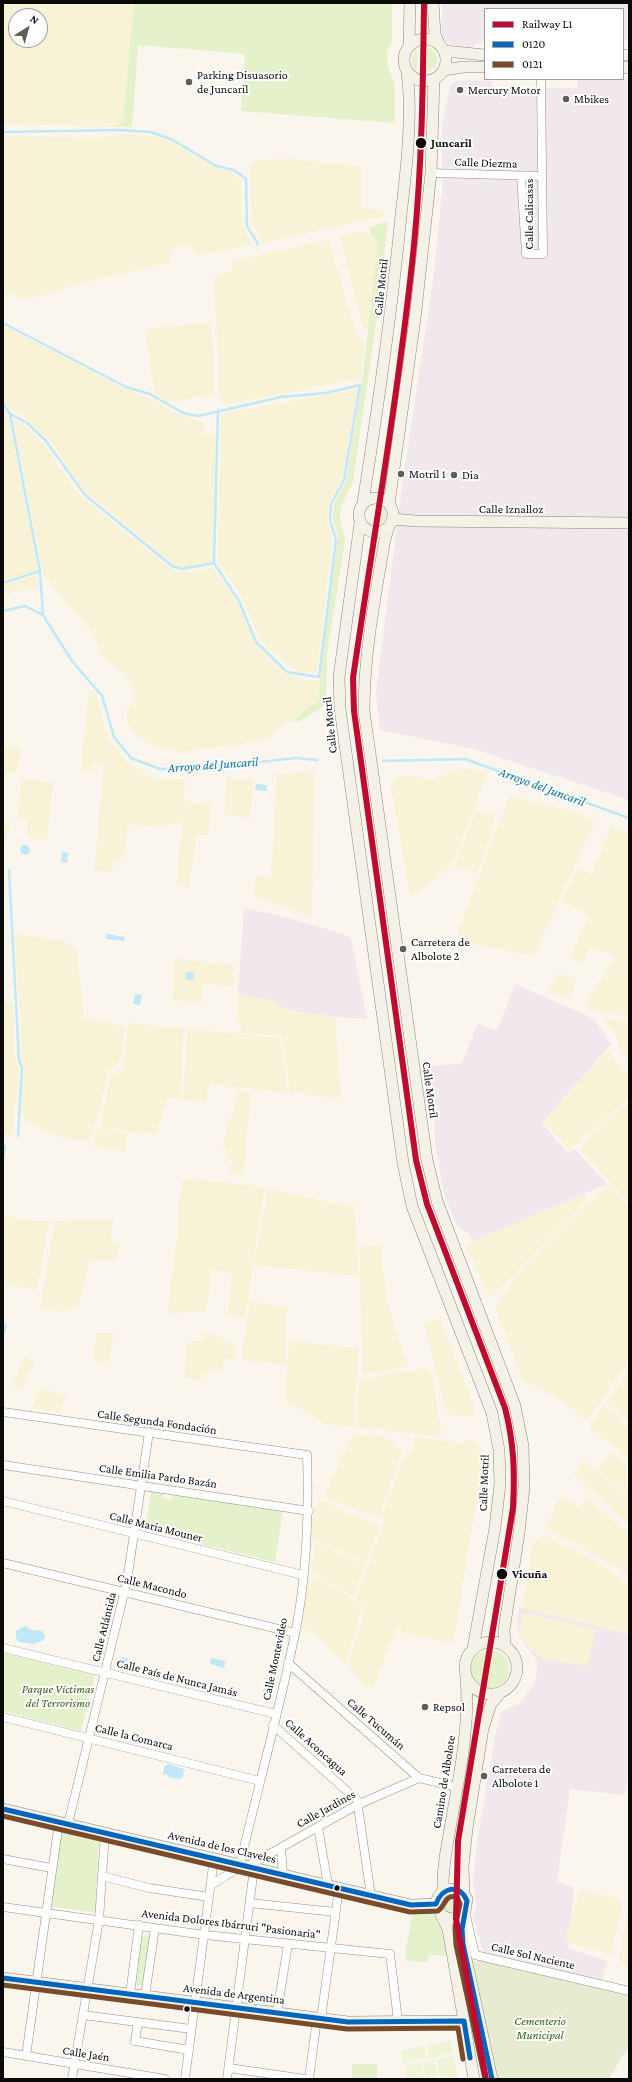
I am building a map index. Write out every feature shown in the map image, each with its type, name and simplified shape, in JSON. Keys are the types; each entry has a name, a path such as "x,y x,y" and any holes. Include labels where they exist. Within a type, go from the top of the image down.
{"street":[{"path":"410,3 409,45 403,58 407,73 421,81 434,80 444,70 446,59 435,34 433,3"},
{"path":"409,45 422,39 432,40 442,48 484,55"},
{"path":"444,70 464,67 484,67"},
{"name":"Calle Motril","path":"363,502 392,308 407,150 409,92 407,73"},
{"path":"389,504 378,498 370,498 363,502 358,512 360,523 364,528 376,532 384,530 391,523 393,514 389,504 415,319 430,173 434,80"},
{"name":"Calle Calicasas","path":"521,176 526,254 543,254 541,80"},
{"name":"Calle Diezma","path":"430,173 541,176"},
{"name":"Calle Iznalloz","path":"391,523 415,521 629,523"},
{"name":"Calle Motril","path":"360,523 339,677 340,709 402,1163 412,1206 492,1413 499,1450 500,1484 495,1528 473,1648"},
{"name":"Calle Motril","path":"391,523 384,539 368,640 364,678 364,712 427,1160 437,1201 515,1406 523,1446 524,1487 519,1533 504,1630 504,1645"},
{"name":"Calle Segunda Fondación","path":"3,1412 307,1455"},
{"name":"Calle Atlántida","path":"26,2056 51,1868 89,1738 125,1591 149,1432"},
{"name":"Calle Montevideo","path":"227,2079 250,1903 247,1866 260,1781 295,1633 303,1575 309,1510 307,1455"},
{"name":"Calle Emilia Pardo Bazán","path":"3,1465 309,1510"},
{"name":"Calle Maria Mouner","path":"3,1501 303,1575"},
{"name":"Calle Macondo","path":"3,1563 125,1591 295,1633"},
{"path":"464,1894 463,1865 467,1829 483,1728 491,1704 501,1692 512,1683 517,1671 516,1658 511,1650 496,1642 487,1641 473,1648 466,1658 466,1677 477,1690 487,1694 501,1692"},
{"name":"Calle País de Nunca Jamás","path":"3,1648 276,1714"},
{"name":"Calle Tucumán","path":"288,1662 419,1778 457,1787"},
{"name":"Camino de Albolote","path":"443,1890 444,1860 466,1727 466,1677"},
{"name":"Calle la Comarca","path":"3,1717 260,1781"},
{"name":"Calle Aconcagua","path":"273,1725 357,1800 357,1804"},
{"name":"Calle Jardines","path":"211,1885 235,1870 247,1866 357,1804 419,1778"},
{"path":"357,1804 371,1896"},
{"name":"Avenida de los Claveles","path":"3,1809 412,1905 436,1904"},
{"path":"309,2079 335,1912 333,1886 318,1827"},
{"path":"72,2079 98,1920 105,1833"},
{"path":"280,1848 283,1875"},
{"path":"185,2079 214,1858"},
{"path":"3,1859 51,1868"},
{"path":"102,1876 149,1888 209,1896"},
{"path":"464,1913 456,1919 448,1919 439,1913 436,1904 443,1890 455,1888 464,1894 467,1899 462,1932 466,1959 492,2079"},
{"path":"250,1903 335,1912"},
{"name":"Avenida Dolores Ibárruri \"Pasionaria\"","path":"3,1907 205,1935 390,1954 398,2021"},
{"name":"Calle Sol Naciente","path":"464,1913 475,1955 629,1991"},
{"path":"443,1916 448,1930 474,2079"},
{"path":"130,1994 139,1925"},
{"path":"145,1996 155,1928"},
{"path":"277,2013 288,1944"},
{"name":"Avenida de Argentina","path":"3,1978 348,2022 464,2021"},
{"path":"83,2015 191,2029"},
{"path":"138,2022 135,2041 189,2050"},
{"name":"Calle Jaén","path":"3,2052 148,2078 165,2079"},
{"path":"229,2068 305,2079"}],"shaded area":[{"path":"3,3 134,3 123,122 112,127 3,124"},
{"path":"442,3 629,3 629,40 624,40 624,8 484,8 484,42 467,48 452,45 442,39"},
{"path":"624,78 629,78 629,800 474,749 380,730 376,693 402,486 434,274 442,191 442,125 451,84 457,81 465,80 491,81 492,87 577,88 578,80 624,80"},
{"path":"129,134 157,137 174,143 216,168 231,172 241,180 242,221 245,231 254,244 197,256 190,247 177,247 171,251 169,263 68,286 54,293 18,300 13,294 6,295 3,281 3,136 98,137"},
{"path":"291,159 361,166 361,208 384,209 385,216 262,243 252,222 250,166 256,160"},
{"path":"362,231 372,234 378,242 369,331 362,325 339,236"},
{"path":"329,240 356,333 365,345 360,379 226,404 219,395 214,276 232,271 232,261"},
{"path":"211,322 215,395 169,402 154,392 146,334 151,328"},
{"path":"3,325 127,390 151,399 181,416 203,422 205,434 216,436 213,562 183,568 173,565 81,488 53,444 24,417 8,406 3,398"},
{"path":"358,389 342,478 328,505 328,521 332,542 317,672 297,672 277,653 269,650 260,639 240,594 217,562 221,414"},
{"path":"3,409 9,417 39,570 3,581"},
{"path":"13,420 26,426 45,446 80,495 173,571 189,573 213,567 237,601 256,645 286,674 302,680 320,680 319,700 266,738 238,745 180,752 153,746 137,736 129,726 126,711 136,695 128,678 101,656 92,633 43,575"},
{"path":"36,575 40,587 3,595 3,585"},
{"path":"89,688 96,693 107,737 129,764 154,778 185,779 184,801 211,804 208,835 197,835 189,886 177,885 182,822 153,828 128,824 126,848 121,860 114,861 112,872 94,871 105,753 103,765 94,763 92,771 81,770"},
{"path":"20,747 21,752 16,774 3,772 3,748"},
{"path":"474,768 487,774 452,866 410,897 391,786 403,775 434,780 453,770"},
{"path":"314,771 312,917 254,897 256,876 271,878 277,774"},
{"path":"21,778 53,782 47,840 28,837 27,820 16,817 20,800"},
{"path":"226,778 254,779 250,818 224,815"},
{"path":"509,796 565,809 592,819 594,824 534,956 473,944 456,937"},
{"path":"476,810 496,817 489,831 491,835 477,873 454,866"},
{"path":"3,822 11,822 3,847"},
{"path":"611,826 629,833 629,1019 619,1015 599,1012 585,1005 615,956 590,947 583,964 570,958 589,915 561,902 577,869 591,874"},
{"path":"244,908 277,915 343,934 351,939 367,1019 335,1017 284,1009 272,1001 238,994"},
{"path":"14,934 67,941 77,952 84,1017 125,1027 122,1056 117,1066 108,1071 100,1108 90,1140 78,1142 47,1133 24,1118 21,1110 24,1075"},
{"path":"175,958 234,965 233,987 204,983 201,1004 172,1000"},
{"path":"559,973 577,980 569,999 548,991"},
{"path":"515,984 584,1014 595,1021 611,1044 542,1123 568,1154 574,1148 607,1184 473,1241 470,1234 458,1228 444,1194 435,1143 434,1119 438,1115 437,1106 428,1104 425,1067 462,1063 478,1024 497,1031"},
{"path":"238,994 273,1001 284,1009 335,1017 341,1099 290,1092 282,1036 240,1032 241,1022 237,1021"},
{"path":"3,1003 14,1004 14,1048 19,1072 12,1134 3,1136"},
{"path":"603,1019 618,1020 629,1025 629,1061 622,1055 616,1035"},
{"path":"128,1023 184,1029 180,1099 168,1098 156,1135 100,1127 111,1075 123,1070"},
{"path":"188,1029 280,1038 288,1093 209,1084 206,1102 182,1099"},
{"path":"610,1052 621,1068 629,1074 629,1097 569,1150 544,1122 604,1054"},
{"path":"239,1090 251,1092 243,1176 229,1173 232,1160 225,1158 226,1149 222,1146"},
{"path":"629,1102 629,1203 580,1150 585,1140"},
{"path":"98,1128 128,1133 125,1152 93,1146"},
{"path":"183,1178 265,1187 245,1318 228,1314 232,1273 212,1270 206,1312 167,1313 179,1222 177,1216"},
{"path":"611,1186 629,1207 629,1362 587,1421 555,1396 523,1381 495,1308 512,1281 563,1227 599,1194"},
{"path":"268,1189 355,1207 358,1276 254,1265"},
{"path":"585,1194 588,1199 490,1298 466,1247 473,1241"},
{"path":"3,1216 31,1221 49,1221 37,1290 3,1283"},
{"path":"113,1220 111,1242 119,1245 117,1260 90,1260 78,1307 63,1312 40,1308 55,1221"},
{"path":"380,1245 387,1301 408,1366 362,1375 359,1246"},
{"path":"250,1301 287,1308 286,1365 241,1360"},
{"path":"440,1319 474,1405 476,1416 455,1416 446,1411 424,1324"},
{"path":"97,1333 114,1333 109,1365 92,1360"},
{"path":"204,1334 213,1334 236,1346 235,1360 224,1359 223,1370 216,1369 197,1380 184,1378 186,1345 189,1345 190,1341 202,1341"},
{"path":"289,1341 359,1348 353,1428 323,1423 285,1400"},
{"path":"26,1355 35,1362 22,1390 12,1386"},
{"path":"425,1369 432,1374 442,1437 356,1427 359,1381 386,1374"},
{"path":"628,1371 629,1372 629,1422 606,1402"},
{"path":"42,1388 68,1396 59,1413 32,1408"},
{"path":"604,1405 629,1428 629,1457 592,1430 591,1424"},
{"path":"355,1433 386,1437 402,1451 379,1518 324,1497 341,1457"},
{"path":"413,1437 461,1443 473,1438 481,1448 482,1482 469,1543 455,1636 451,1643 401,1632 400,1624 387,1652 373,1689 364,1687 348,1665 364,1612 363,1607 355,1601 385,1519 381,1518 405,1455 410,1453 415,1443"},
{"path":"611,1453 625,1463 628,1495 598,1469"},
{"path":"584,1460 629,1499 629,1524 574,1475"},
{"path":"564,1498 579,1508 588,1498 629,1534 629,1578 619,1569 578,1545 546,1529 557,1501"},
{"path":"320,1500 380,1527 365,1564 311,1538 313,1511"},
{"path":"545,1536 588,1556 629,1585 629,1634 522,1608 533,1543"},
{"path":"315,1543 364,1565 354,1596 311,1573"},
{"path":"318,1578 345,1594 360,1607 361,1612 345,1664 315,1634 300,1627 308,1583"},
{"path":"519,1607 629,1634 629,1774 624,1795 570,1789 557,1881 574,1888 568,1948 607,1961 602,1980 483,1952 473,1916 477,1907 473,1885 477,1843 495,1737 501,1712 520,1703 535,1683 538,1662 519,1636 517,1621"},
{"path":"522,1612 596,1629 587,1666 542,1659 519,1636"},
{"path":"580,1890 617,1898 623,1907 611,1954 564,1942"},
{"path":"629,1907 629,1965 618,1963"}],"green space":[{"path":"134,3 392,3 392,42 387,52 388,67 395,84 395,123 241,111 245,54 138,45 132,127 112,127 123,122"},
{"path":"427,47 435,52 437,60 436,66 427,73"},
{"path":"417,49 417,71 413,66 412,57"},
{"path":"388,222 375,331 353,481 341,507 340,519 345,540 327,655 326,705 300,721 290,722 319,700 322,657 338,537 333,518 334,504 346,481 363,375 378,242 370,233 369,227"},
{"path":"381,505 386,513 386,516 384,521 378,525"},
{"path":"151,1491 164,1493 163,1498 171,1500 173,1495 283,1510 275,1562 161,1534 162,1529 152,1527 151,1531 145,1530"},
{"path":"486,1650 494,1650 504,1655 508,1662 508,1676 504,1683 494,1688 486,1688 476,1683 474,1680 471,1673 471,1665 476,1655 479,1653"},
{"name":"Parque Víctimas del Terrorismo","path":"3,1653 95,1675 81,1731 3,1711"},
{"path":"62,1831 99,1839 95,1913 51,1906"},
{"path":"452,1893 459,1896 462,1903 459,1910 452,1913 445,1910 442,1903 445,1896"},
{"path":"425,1912 432,1914 441,1923 449,1956 429,1955 427,1962 406,1961 405,1953 413,1914"},
{"path":"141,1936 150,1937 143,1986 135,1985"},
{"name":"Cementerio Municipal","path":"478,1960 629,1996 629,2048 623,2055 609,2079 496,2079 471,1964"},
{"path":"450,2041 453,2053 430,2058 427,2045"},
{"path":"424,2046 426,2058 403,2063 401,2051"},
{"path":"453,2056 458,2079 441,2079 437,2060"},
{"path":"434,2060 438,2075 426,2078 423,2063"},
{"path":"421,2063 424,2079 407,2079 405,2066"},
{"path":"352,2064 377,2064 377,2078 352,2078"}],"water":[{"path":"256,784 267,785 266,791 255,790"},
{"path":"25,845 30,850 25,855 20,850"},
{"path":"62,852 68,853 67,863 61,862"},
{"path":"107,934 125,937 124,941 106,939"},
{"path":"188,972 192,972 194,976 192,980 188,980 186,978 186,974"},
{"path":"135,994 142,995 140,1005 133,1004"},
{"path":"25,1626 32,1630 42,1631 45,1636 44,1640 33,1644 19,1642 16,1639 16,1631"},
{"path":"121,1657 128,1658 125,1670 118,1669"},
{"path":"211,1658 226,1661 224,1668 210,1664"},
{"path":"265,1683 271,1684 268,1697 262,1695"},
{"path":"169,1764 184,1769 183,1777 178,1779 168,1777 167,1774 163,1775 164,1766"}],"waterway":[{"path":"3,132 120,130 151,132 173,140 216,166 234,170 246,179 247,226 258,244"},
{"path":"3,323 126,387 150,394 183,413 198,416 281,397 326,393 360,385 344,480 331,504 330,520 336,540 319,677 287,672 256,642 239,601 214,563 218,411"},
{"path":"3,403 10,414 40,571 43,615"},
{"path":"10,414 26,422 46,441 85,495 172,566 182,569 214,563"},
{"path":"3,583 40,571"},
{"name":"Arroyo del Juncaril","path":"3,611 25,606 43,615 72,661 102,696 114,737 131,758 160,769 199,769 232,761 260,762 295,758 317,760"},
{"name":"Arroyo del Juncaril","path":"383,761 465,759 629,818"},
{"path":"9,870 19,1060 22,1068 18,1136"},
{"path":"3,1159 5,1146"},
{"path":"3,1322 6,1327 3,1333"}],"rail line":[{"name":"L1","path":"424,3 423,94 417,215 414,245 394,408 353,678 354,711 416,1160 427,1204 505,1408 512,1446 514,1470 513,1508 458,1841 456,1919 486,2079"}],"transit line":[{"name":"0120","path":"3,1809 411,1905 436,1904 442,1894 447,1891 451,1889 460,1891 467,1901 462,1929 463,1944 492,2079"},
{"name":"0121","path":"3,1816 410,1912 438,1911 450,1897 457,1897 460,1904 455,1928 456,1945 485,2079"},
{"name":"0120","path":"3,1978 348,2022 464,2021 470,2058"},
{"name":"0121","path":"3,1985 347,2029 458,2028 463,2059"}],"place":[{"name":"Parking Disuasorio de Juncaril","path":"189,82"},
{"name":"Mercury Motor","path":"460,90"},
{"name":"Mbikes","path":"566,99"},
{"name":"Juncaril","path":"421,143"},
{"name":"Motril 1","path":"401,474"},
{"name":"Dia","path":"454,475"},
{"name":"Carretera de Albolote 2","path":"403,949"},
{"name":"Vicuña","path":"502,1574"},
{"name":"Repsol","path":"425,1707"},
{"name":"Carretera de Albolote 1","path":"484,1776"}]}
